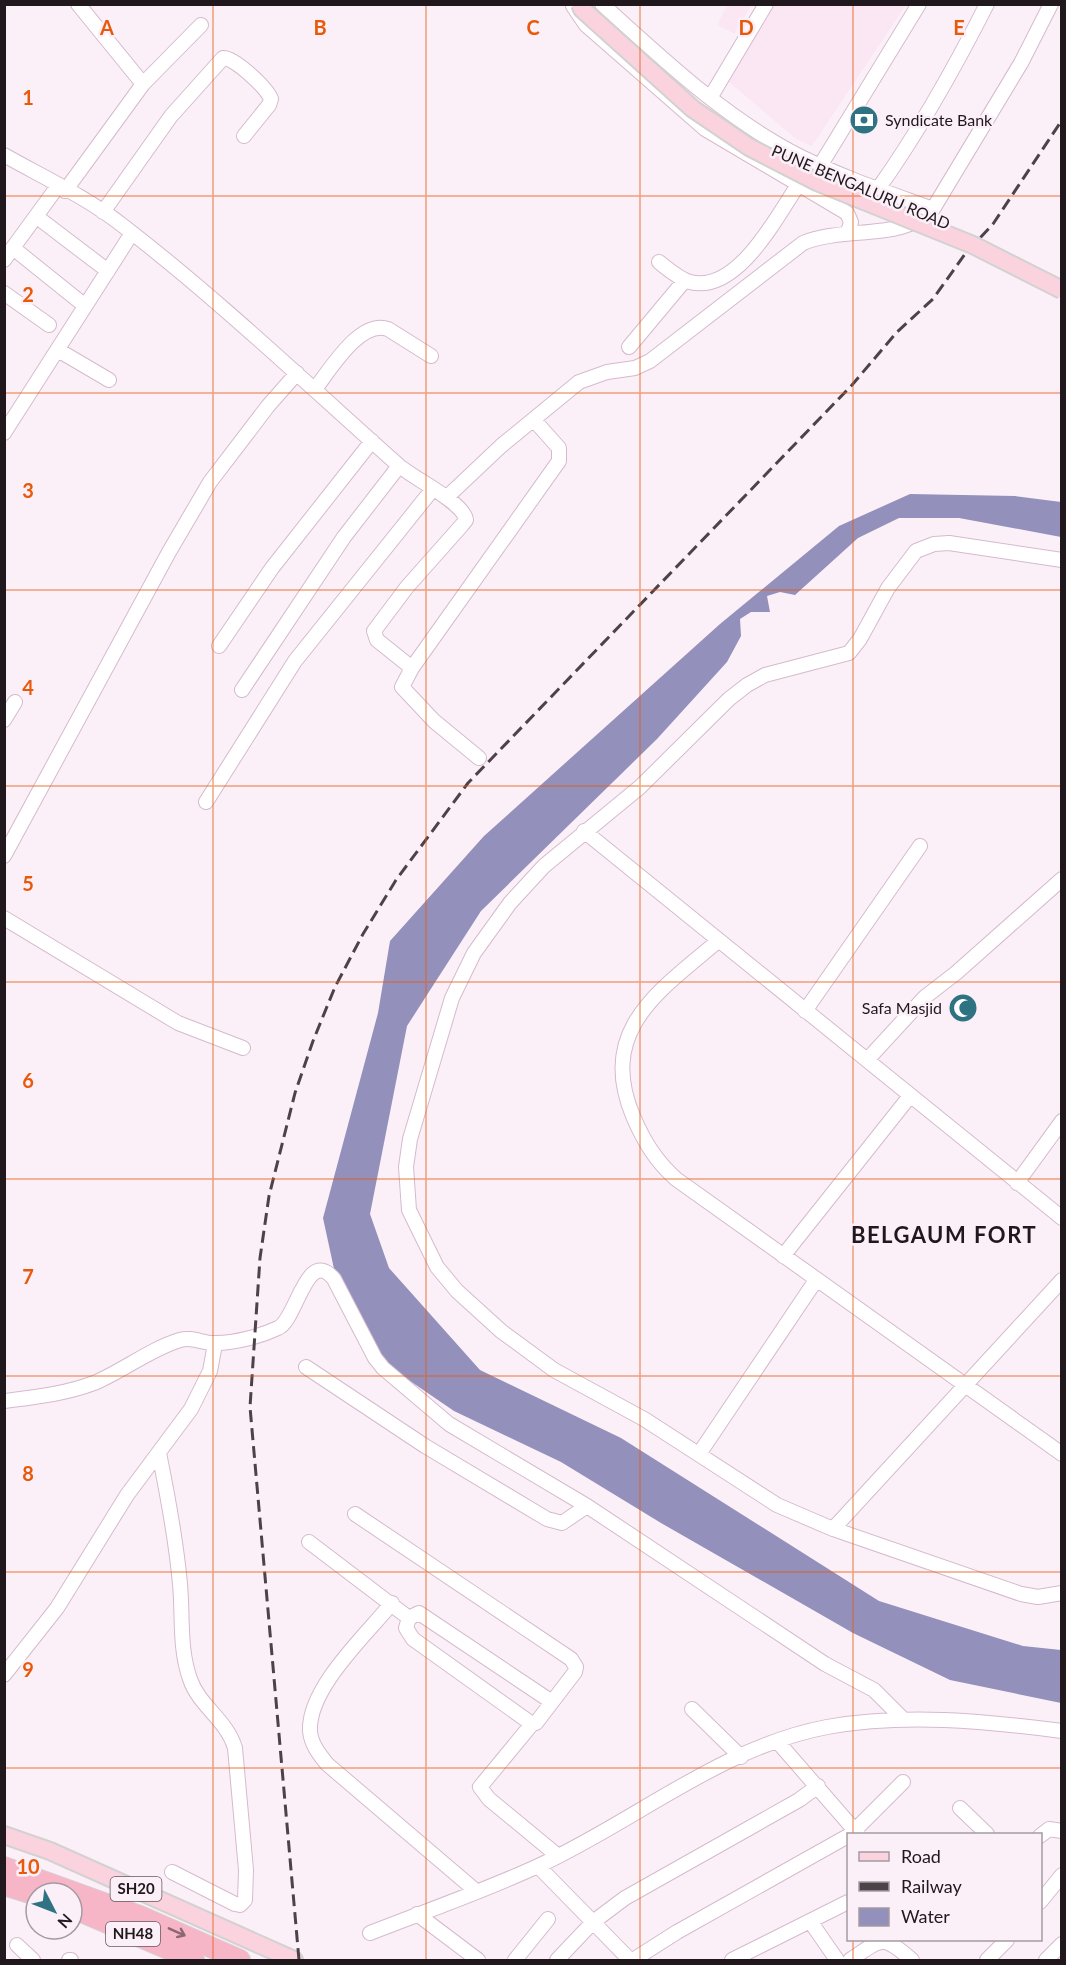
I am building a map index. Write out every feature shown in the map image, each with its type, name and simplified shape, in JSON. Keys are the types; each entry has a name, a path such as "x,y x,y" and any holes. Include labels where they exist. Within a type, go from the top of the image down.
{"highway":[{"name":"NH48","path":"4,1867 140,1916 240,1960"},
{"path":"4,1885 24,1891"},
{"name":"NH48","path":"84,1913 194,1960"}],"main road":[{"path":"580,4 582,9 693,109 749,147 817,183 973,246 1062,290"},
{"name":"PUNE BENGALURU ROAD","path":"591,4 693,94 722,117 770,148 843,183 981,238 1062,279"},
{"name":"SH20","path":"4,1835 51,1851 294,1960"}],"street":[{"path":"78,4 144,84"},
{"path":"573,4 586,25 697,122 847,213 852,222 848,232"},
{"path":"602,4 710,98 751,127 820,166 933,209"},
{"path":"710,98 766,4"},
{"path":"820,166 919,4"},
{"path":"878,189 947,83 987,4"},
{"path":"447,497 579,382 608,372 635,368 650,361 803,243 821,236 910,225 925,219 1021,63 1052,4"},
{"path":"4,260 144,84 201,25"},
{"path":"103,212 171,116 223,58 230,59 265,88 271,99 269,105 244,136"},
{"path":"4,155 103,212 132,233 297,373 399,466 432,490 447,497 464,514 466,520 407,587 374,631 377,640 412,668"},
{"path":"658,262 686,280 713,282 733,272 760,240 798,185"},
{"path":"37,217 108,271"},
{"path":"4,433 132,233"},
{"path":"13,248 84,305"},
{"path":"629,347 686,280"},
{"path":"4,293 48,325"},
{"path":"315,389 362,333 371,329 382,327 388,329 431,356"},
{"path":"58,350 109,380"},
{"path":"4,856 169,552 210,482 268,406 297,373"},
{"path":"479,758 434,721 403,690 403,683 559,460 559,448 534,420"},
{"path":"219,646 272,568 372,441"},
{"path":"242,690 344,537 399,466"},
{"path":"206,802 295,662 432,490"},
{"path":"1062,560 949,543 934,544 916,551 888,588 860,639 849,652 765,675 747,685 729,699 640,786 544,866 510,903 474,953 452,998 410,1139 406,1167 409,1210 436,1267 457,1291 501,1331 554,1370 699,1454 777,1505 833,1529 1021,1594 1038,1597 1062,1593"},
{"path":"4,720 15,702"},
{"path":"584,831 1062,1218"},
{"path":"805,1011 920,846"},
{"path":"867,1060 925,997 956,974 1062,879"},
{"path":"4,918 178,1023 243,1048"},
{"path":"718,941 673,980 639,1015 625,1041 621,1062 623,1083 637,1126 653,1156 663,1168 783,1256 1062,1454"},
{"path":"783,1256 910,1096"},
{"path":"1017,1183 1062,1121"},
{"path":"4,1401 73,1390 96,1382 183,1339 214,1344 281,1327 292,1315 310,1275 317,1271 325,1271 334,1279 375,1358 399,1383 449,1424 587,1506 825,1664 874,1690 902,1718"},
{"path":"699,1454 816,1280"},
{"path":"833,1529 1062,1280"},
{"path":"5,1673 57,1608 127,1495 159,1453 202,1389 210,1371 214,1344"},
{"path":"306,1367 425,1446 547,1519 562,1523 587,1506"},
{"path":"159,1453 175,1531 182,1637 190,1681 197,1694 228,1730 235,1748 246,1870 245,1900 240,1905 235,1904 172,1872"},
{"path":"355,1514 571,1659 576,1667 575,1672 552,1702 480,1787 489,1799 558,1856"},
{"path":"309,1542 409,1618"},
{"path":"392,1603 334,1672 312,1712 310,1732 316,1750 327,1764 476,1891"},
{"path":"532,1724 413,1639 406,1628 409,1618 419,1613 424,1615 552,1702"},
{"path":"692,1709 741,1757"},
{"path":"370,1933 538,1866 741,1757 777,1741 826,1727 902,1718 1062,1731"},
{"path":"777,1741 818,1786 853,1833"},
{"path":"855,1833 903,1782"},
{"path":"557,1960 593,1922 625,1898 799,1800 818,1786"},
{"path":"960,1808 986,1833"},
{"path":"1042,1835 1049,1829 1062,1831"},
{"path":"538,1866 628,1960 847,1838"},
{"path":"1042,1901 1062,1875"},
{"path":"732,1960 847,1903"},
{"path":"417,1914 471,1958"},
{"path":"515,1960 548,1919"},
{"path":"810,1922 837,1960"},
{"path":"850,1960 878,1942 886,1941 892,1943 912,1960"},
{"path":"987,1960 1006,1941"},
{"path":"1046,1960 1062,1944"},
{"path":"17,1945 33,1960"}],"shaded area":[{"path":"727,5 751,5 735,34 717,25"},
{"path":"772,5 906,5 812,146 796,139 729,82"}],"water":[{"path":"910,494 1015,496 1061,502 1061,537 959,518 899,518 858,538 795,595 780,592 767,596 770,612 751,612 740,619 741,636 727,662 657,739 481,911 407,1026 370,1214 389,1268 480,1370 621,1438 879,1601 1023,1646 1061,1650 1061,1703 950,1680 853,1633 661,1523 561,1462 454,1411 394,1370 344,1315 323,1218 378,1013 390,941 484,836 720,624 839,526"}],"railway":[{"path":"299,1960 250,1407 260,1258 269,1196 295,1093 335,987 363,934 396,880 468,783 852,385 897,332 933,299 965,254 993,224 1062,120"}],"place":[{"name":"Syndicate Bank","path":"864,120"},
{"name":"Safa Masjid","path":"963,1008"}],"district":[{"name":"BELGAUM FORT","path":"944,1235"}]}
